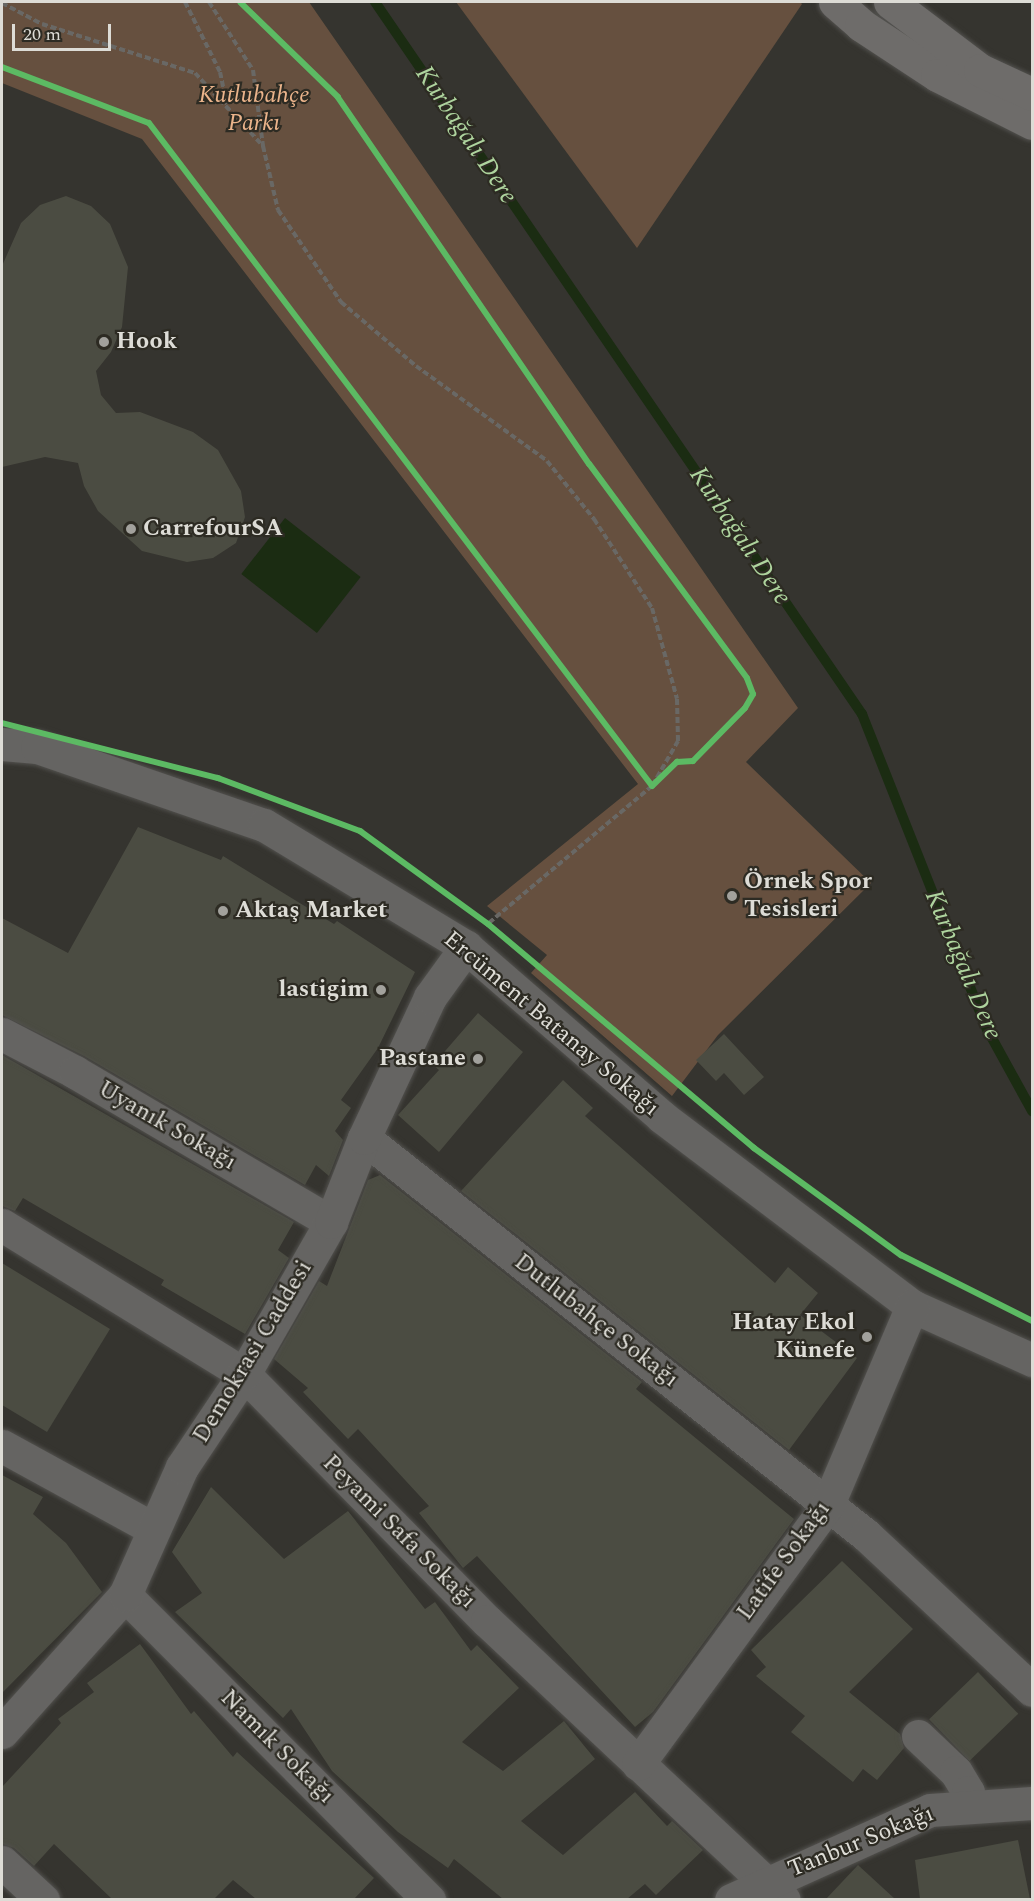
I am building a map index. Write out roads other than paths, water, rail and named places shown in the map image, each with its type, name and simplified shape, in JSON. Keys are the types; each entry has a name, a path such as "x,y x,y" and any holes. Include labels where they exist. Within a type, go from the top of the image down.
{"main road":[{"path":"835,2 861,25 937,75 1032,123"},
{"path":"890,2 980,70 1032,94"}],"street":[{"name":"Ercüment Batanay Sokağı","path":"2,744 38,747 264,825 466,947 662,1117 912,1306 1032,1360"},
{"name":"Demokrasi Caddesi","path":"2,1732 124,1595 152,1528 182,1467 244,1374 331,1222 364,1138 430,997 466,947"},
{"name":"Uyanık Sokağı","path":"2,1034 75,1072 331,1222"},
{"name":"Dutlubahçe Sokağı","path":"364,1138 901,1564 1032,1690"},
{"name":"Peyami Safa Sokağı","path":"2,1225 244,1374 487,1621 774,1891"},
{"name":"Latife Sokağı","path":"638,1764 828,1504 912,1306"},
{"path":"2,1446 152,1528"},
{"name":"Namık Sokağı","path":"124,1595 429,1899"},
{"path":"918,1736 956,1772 968,1792 968,1807"},
{"name":"Tanbur Sokağı","path":"731,1899 774,1891 930,1810 1032,1803"},
{"path":"2,1862 43,1899"}],"waterway":[{"name":"Kurbağalı Dere","path":"375,2 862,714 987,1029 1032,1111"}],"place":[{"name":"Hook","path":"104,342"},
{"name":"CarrefourSA","path":"131,529"},
{"name":"Örnek Spor Tesisleri","path":"732,896"},
{"name":"Aktaş Market","path":"223,911"},
{"name":"lastigim","path":"381,990"},
{"name":"Pastane","path":"478,1059"},
{"name":"Hatay Ekol Künefe","path":"867,1337"}],"park label":[{"name":"Kutlubahçe Parkı","path":"254,110"}]}
